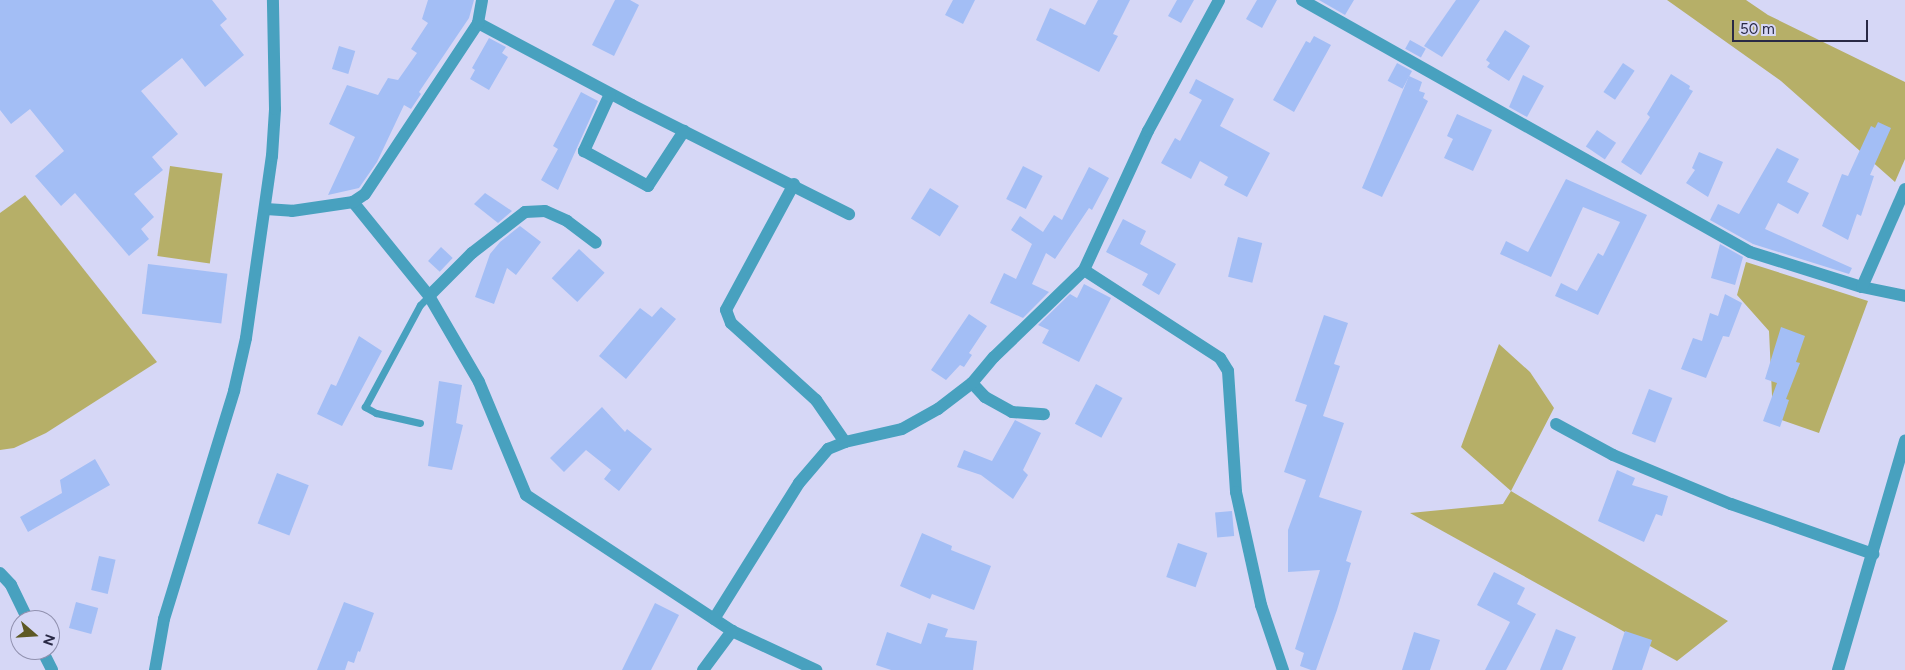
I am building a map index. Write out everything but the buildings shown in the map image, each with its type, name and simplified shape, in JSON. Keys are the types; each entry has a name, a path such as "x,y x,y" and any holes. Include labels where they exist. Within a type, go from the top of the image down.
{"street":[{"path":"156,670 166,610 234,391 246,338 266,209 275,109 273,0"},
{"path":"266,209 292,211 353,202 365,194 377,179 478,23 482,0"},
{"path":"714,619 800,483 828,449 844,442 902,429 922,420 972,383 994,357 1084,270 1148,132 1218,0"},
{"path":"1302,0 1750,252 1862,287 1905,296"},
{"path":"478,23 610,94 794,184 849,214"},
{"path":"610,94 584,150 648,186 684,131"},
{"path":"794,184 726,310 731,323 816,400 844,442"},
{"path":"1862,287 1905,189"},
{"path":"353,202 429,296 479,382 526,495 732,631 816,670"},
{"path":"429,296 472,253 525,212 545,211 567,221 596,244"},
{"path":"1084,270 1220,358 1228,371 1236,492 1260,605 1283,670"},
{"path":"972,383 985,397 1012,412 1044,414"},
{"path":"1556,424 1613,455 1731,504 1873,554"},
{"path":"1838,670 1905,441"},
{"path":"0,573 11,585 23,610"},
{"path":"703,670 732,631"}],"lane":[{"path":"420,423 376,414 365,407 420,305 429,296"}],"shaded area":[{"path":"1667,0 1746,0 1768,15 1905,82 1905,159 1895,182 1781,81"},
{"path":"170,166 222,173 210,263 157,256"},
{"path":"25,195 157,362 46,433 14,448 0,450 0,213"},
{"path":"1746,262 1868,301 1819,433 1773,417 1769,331 1737,295"},
{"path":"1499,344 1530,372 1554,408 1511,491 1461,447"},
{"path":"1511,491 1728,621 1677,661 1410,513 1503,504"}]}
